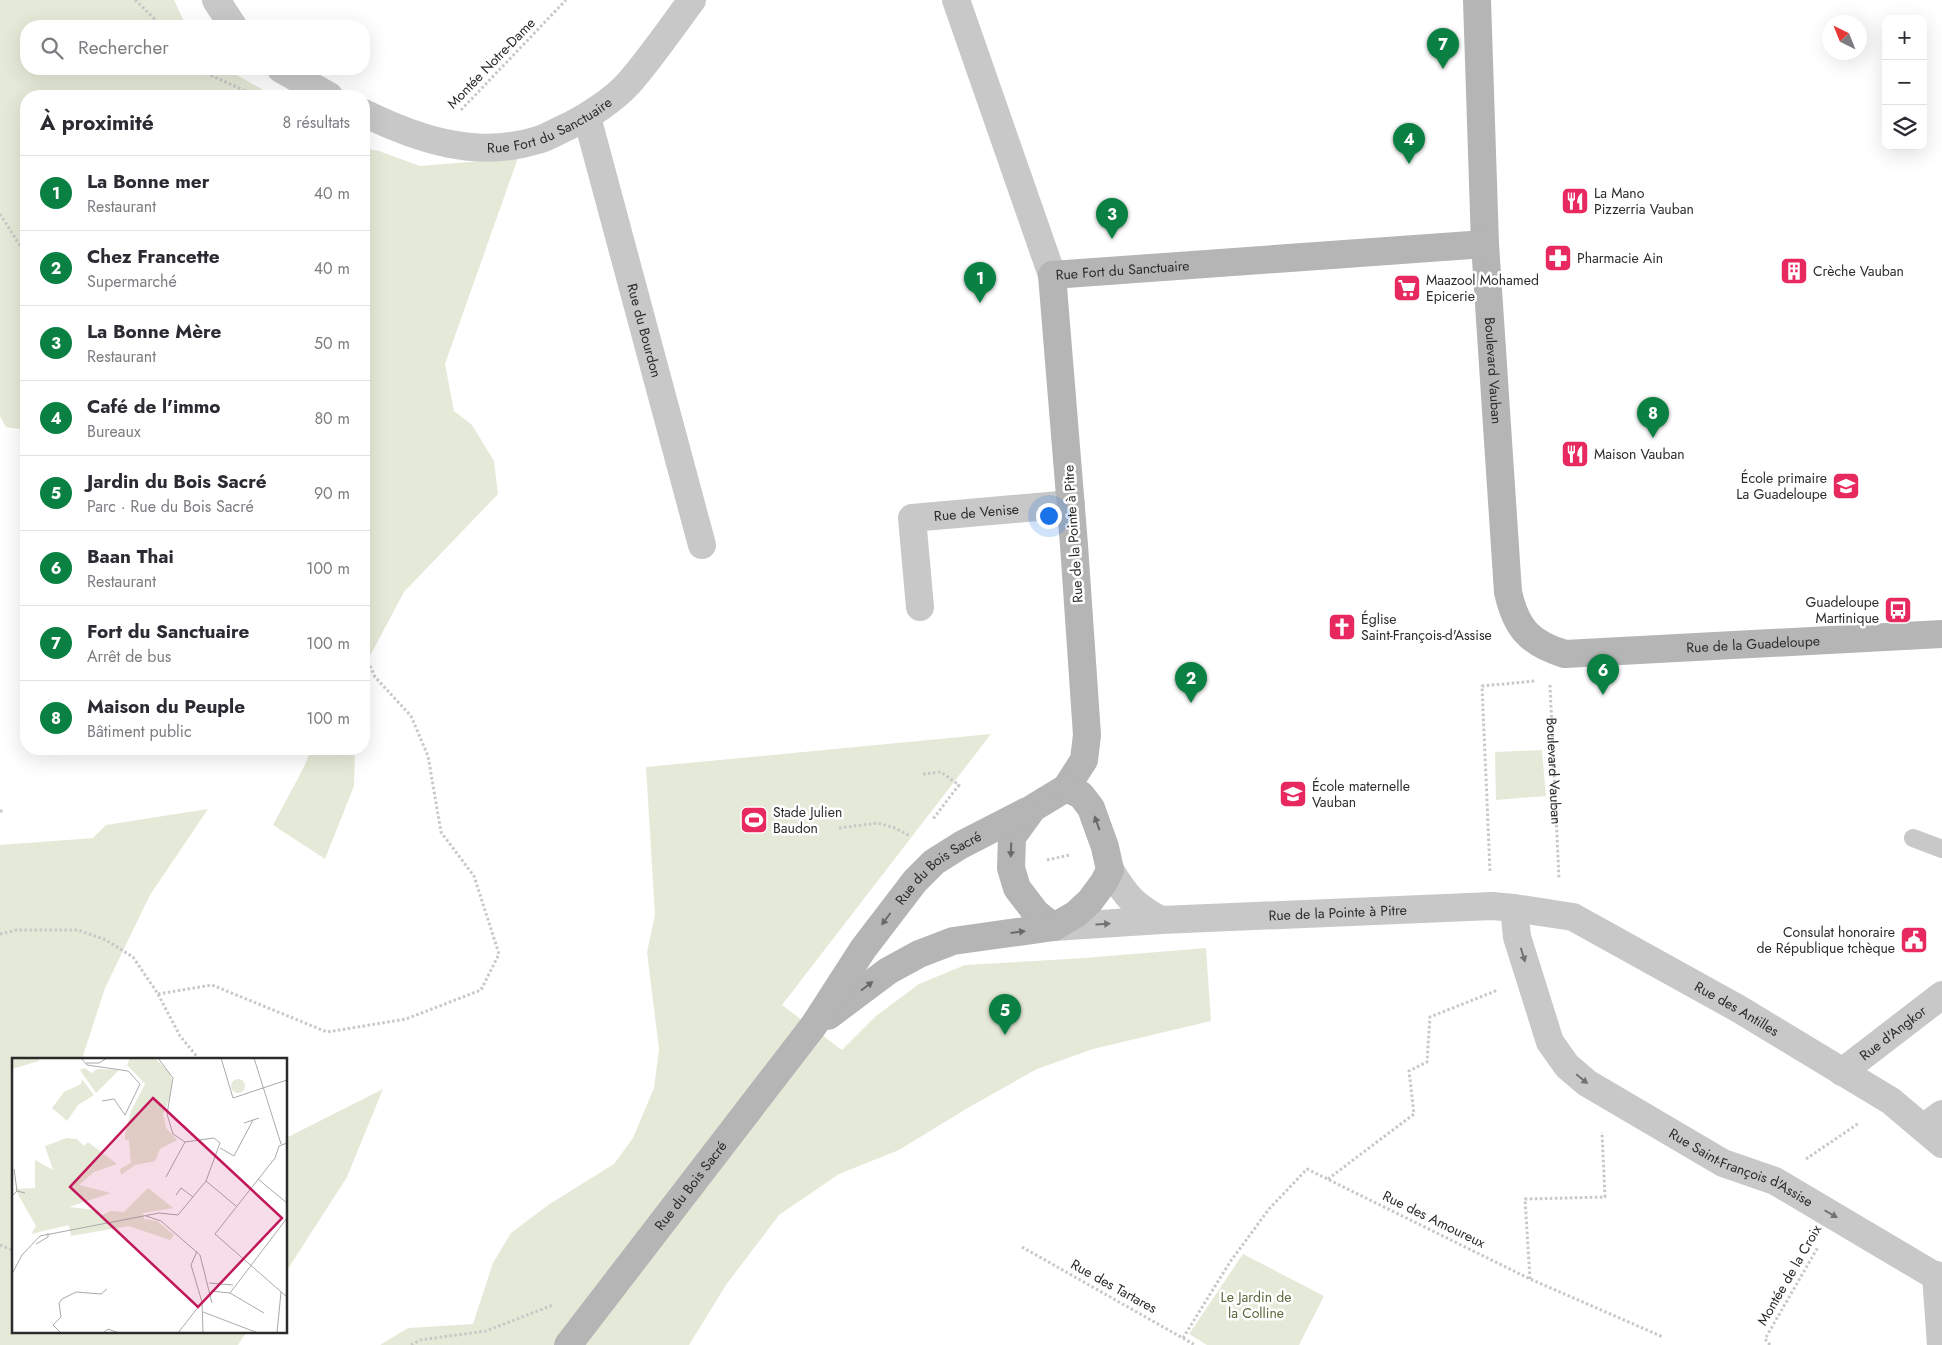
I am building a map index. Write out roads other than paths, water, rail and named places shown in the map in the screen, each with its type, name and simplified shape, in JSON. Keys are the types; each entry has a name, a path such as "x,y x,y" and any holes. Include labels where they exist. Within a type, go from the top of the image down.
{"street":[{"path":"216,0 229,20"},
{"name":"Rue Fort du Sanctuaire","path":"370,116 397,129 432,142 466,148 500,148 539,140 587,116 627,85 692,0"},
{"name":"Rue Fort du Sanctuaire","path":"956,0 1052,275 1485,244"},
{"name":"Boulevard Vauban","path":"1477,0 1485,244 1508,592 1513,612 1526,633 1544,648 1565,654"},
{"path":"291,75 317,90"},
{"name":"Rue du Bourdon","path":"587,116 702,545"},
{"name":"Rue de la Pointe à Pitre","path":"1052,275 1071,504 1087,735 1084,760 1066,788 1033,808 1012,837 1011,868 1017,888 1036,913 1054,927 1161,920 1492,906 1514,908"},
{"name":"Rue de Venise","path":"920,607 912,518 1071,504"},
{"name":"Rue de la Guadeloupe","path":"1565,654 1942,634"},
{"path":"1066,788 1080,795 1091,808 1105,847 1110,870 1123,890 1141,909 1161,920"},
{"name":"Rue du Bois Sacré","path":"568,1345 814,1026 863,950 915,880 934,862 961,845 1033,808"},
{"name":"Rue du Bois Sacré","path":"814,1026 888,971 919,954 953,941 1054,927 1076,914 1090,901 1110,870"},
{"name":"Rue Saint-François d'Assise","path":"1514,908 1517,937 1550,1042 1567,1066 1587,1083 1723,1163 1775,1181 1939,1278"},
{"name":"Rue des Antilles","path":"1514,908 1572,917 1739,1009 1936,1129"},
{"name":"Rue d'Angkor","path":"1842,1072 1942,995"},
{"path":"1939,1278 1941,1345"}],"lane":[{"path":"1913,838 1942,849"}],"place":[{"name":"Fort du Sanctuaire","path":"1443,69"},
{"name":"Café de l'immo","path":"1409,164"},
{"name":"La Mano Pizzerria Vauban","path":"1575,201"},
{"name":"La Bonne Mère","path":"1112,239"},
{"name":"Pharmacie Ain","path":"1558,258"},
{"name":"Crèche Vauban","path":"1794,271"},
{"name":"Maazool Mohamed Epicerie","path":"1407,288"},
{"name":"La Bonne mer","path":"980,303"},
{"name":"Maison du Peuple","path":"1653,438"},
{"name":"Maison Vauban","path":"1575,454"},
{"name":"École primaire La Guadeloupe","path":"1846,486"},
{"name":"Guadeloupe Martinique","path":"1898,610"},
{"name":"Église Saint-François-d'Assise","path":"1342,627"},
{"name":"Baan Thai","path":"1603,695"},
{"name":"Chez Francette","path":"1191,703"},
{"name":"École maternelle Vauban","path":"1293,794"},
{"name":"Stade Julien Baudon","path":"754,820"},
{"name":"Consulat honoraire de République tchèque","path":"1914,940"},
{"name":"Jardin du Bois Sacré","path":"1005,1035"}],"park label":[{"name":"Le Jardin de la Colline","path":"1256,1305"}]}
